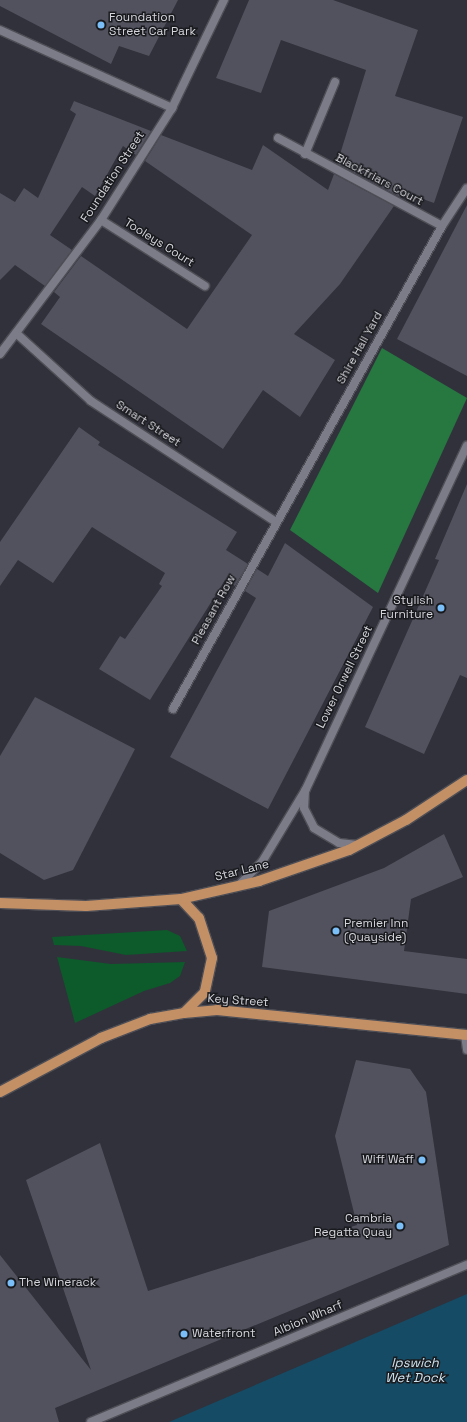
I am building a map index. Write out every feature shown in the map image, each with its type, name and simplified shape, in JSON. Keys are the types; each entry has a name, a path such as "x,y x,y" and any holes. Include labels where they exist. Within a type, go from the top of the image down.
{"main road":[{"name":"Star Lane","path":"0,902 86,906 181,899 236,887 292,871 359,845 406,820 467,780"},
{"path":"181,899 199,918 212,958 205,992 196,1004 184,1013"},
{"name":"Key Street","path":"0,1092 101,1038 150,1019 184,1013 217,1010 466,1035"}],"street":[{"name":"Foundation Street","path":"0,354 101,220 172,108 224,0"},
{"path":"0,30 172,108"},
{"path":"305,154 335,82"},
{"name":"Blackfriars Court","path":"278,138 305,154 442,226"},
{"name":"Shire Hall Yard","path":"276,522 442,226 467,188"},
{"name":"Tooleys Court","path":"101,220 205,286"},
{"name":"Smart Street","path":"16,333 91,401 276,522"},
{"name":"Lower Orwell Street","path":"236,887 262,862 306,789 467,446"},
{"name":"Pleasant Row","path":"173,709 276,522"},
{"name":"Lower Orwell Street","path":"306,789 304,808 314,828 339,843 359,845"},
{"path":"466,1035 467,1050"},
{"name":"Albion Wharf","path":"91,1422 467,1265"}],"green space":[{"path":"382,348 467,398 378,593 290,530"},
{"path":"167,930 180,936 187,951 126,955 81,946 54,945 52,937"},
{"path":"57,957 111,964 185,962 180,976 170,983 144,991 75,1023"}],"water":[{"name":"Ipswich Wet Dock","path":"467,1294 467,1422 169,1422"}],"building":[{"name":"Foundation Street Car Park","path":"0,0 178,0 149,56 119,46 111,64 0,6"},
{"path":"249,0 333,0 418,30 395,96 463,117 434,203 403,192 400,197 337,164 366,70 281,40 261,93 216,78"},
{"path":"74,101 151,131 136,155 123,146 95,196 82,187 50,235 72,250 45,286 15,265 0,280 0,193 15,202 24,188 38,198 76,114 70,110"},
{"path":"161,135 252,170 263,145 328,190 334,174 394,206 340,284 294,334 335,360 300,417 263,390 223,449 41,324 60,297 54,292 81,256 187,329 252,235 145,161"},
{"path":"467,205 467,376 397,339"},
{"path":"79,427 100,442 98,445 237,532 226,550 248,564 235,586 225,580 150,700 99,669 120,636 125,639 162,586 159,584 165,573 92,527 53,583 18,560 0,586 0,542"},
{"path":"467,484 467,678 460,675 424,754 365,727 439,560 435,559"},
{"path":"285,543 373,607 268,809 170,757 256,598 245,591 257,569 268,576"},
{"path":"35,697 135,749 73,870 44,880 0,853 0,756"},
{"name":"Premier Inn (Quayside)","path":"444,834 463,877 411,899 404,951 467,959 467,994 262,967 269,911 384,868"},
{"name":"Cambria Regatta Quay","path":"356,1060 410,1069 426,1092 449,1245 55,1408 59,1422 0,1422 0,1255 91,1370 26,1180 100,1143 148,1291 357,1225 335,1136"}],"place":[{"name":"Foundation Street Car Park","path":"101,25"},
{"name":"Stylish Furniture","path":"441,608"},
{"name":"Premier Inn (Quayside)","path":"336,931"},
{"name":"Wiff Waff","path":"422,1160"},
{"name":"Cambria Regatta Quay","path":"400,1226"},
{"name":"The Winerack","path":"11,1283"},
{"name":"Waterfront","path":"184,1334"}]}
